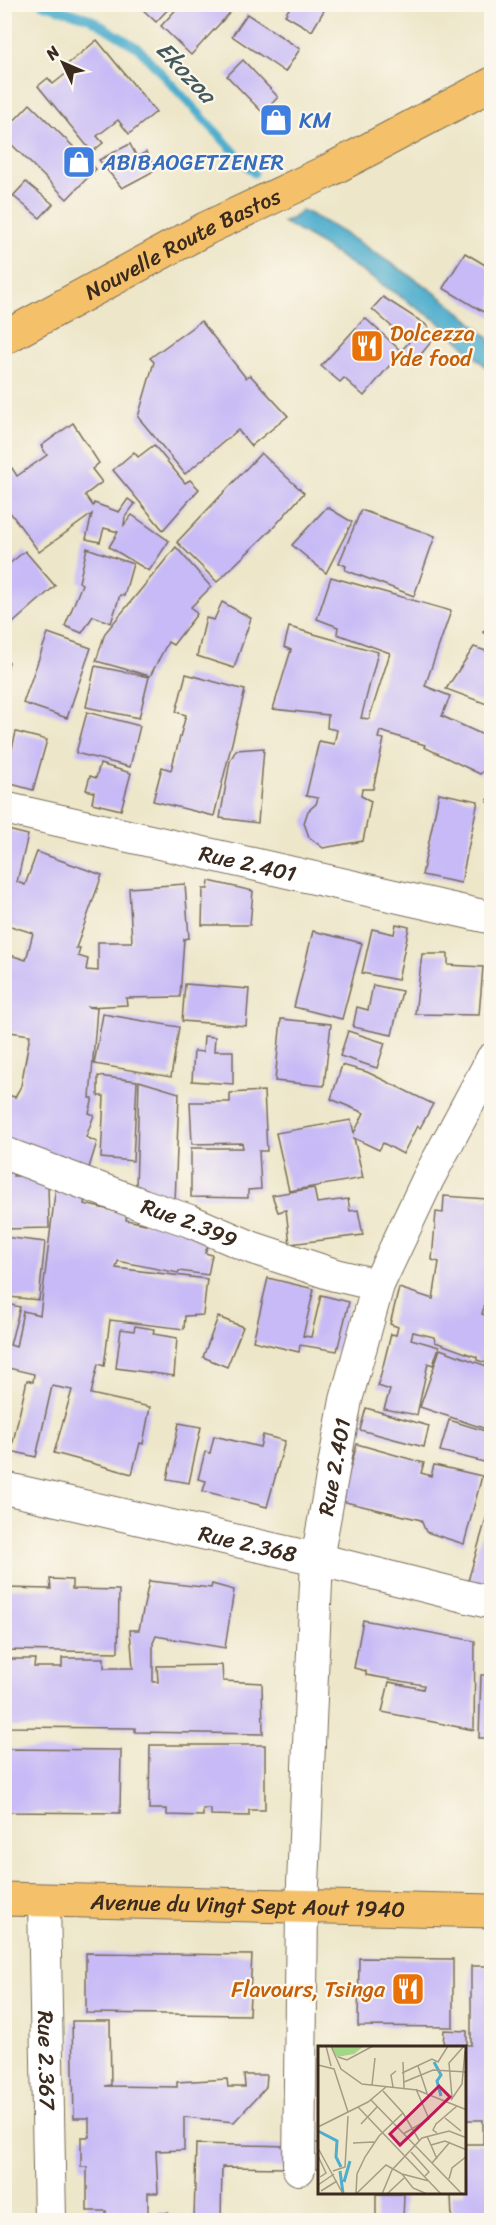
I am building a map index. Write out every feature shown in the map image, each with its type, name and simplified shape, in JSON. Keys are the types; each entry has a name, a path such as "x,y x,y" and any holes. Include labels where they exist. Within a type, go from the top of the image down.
{"main road":[{"name":"Nouvelle Route Bastos","path":"4,338 207,228 328,171 492,84"},
{"name":"Avenue du Vingt Sept Aout 1940","path":"4,1899 492,1911"}],"street":[{"name":"Rue 2.401","path":"4,808 492,918"},
{"name":"Rue 2.401","path":"299,2169 302,1906 316,1559 346,1400 378,1284 428,1179 492,1059"},
{"name":"Rue 2.399","path":"4,1153 190,1221 253,1248 335,1275 378,1284"},
{"name":"Rue 2.368","path":"4,1488 316,1559 492,1603"},
{"name":"Rue 2.367","path":"44,1900 50,2220"}],"water":[{"path":"302,210 378,255 429,289 468,319 491,341 491,372 439,322 316,241 283,222 293,218"}],"building":[{"path":"137,4 173,4 156,22"},
{"path":"181,4 234,4 236,6 191,55 161,26"},
{"path":"292,4 321,4 326,7 312,31 285,15"},
{"path":"247,14 300,49 285,72 232,36"},
{"path":"97,40 156,112 129,134 118,120 97,136 103,143 92,152 38,86 48,78 53,84 68,72 64,67"},
{"path":"243,60 278,97 263,113 227,76"},
{"path":"30,104 96,169 67,199 4,137 4,131"},
{"path":"130,144 137,157 146,152 156,170 122,188 99,160"},
{"path":"26,182 53,204 40,218 13,196"},
{"path":"465,253 492,269 492,317 443,288"},
{"name":"Dolcezza Yde food","path":"383,297 425,324 436,336 413,364 400,353 364,396 344,378 340,382 321,366 365,318 401,351 409,342 372,309"},
{"path":"201,321 246,378 250,375 288,416 251,446 238,430 185,474 138,417 154,362 150,358"},
{"path":"73,423 99,463 92,469 102,482 85,495 93,506 94,503 119,512 128,499 135,504 125,517 124,525 132,515 169,541 149,571 109,547 118,532 104,528 100,542 86,539 92,514 39,552 4,504 4,473 12,468 17,476 47,455 41,446"},
{"path":"154,445 185,483 190,480 199,489 163,530 113,470 134,452 138,457"},
{"path":"261,453 304,493 273,528 217,582 177,542"},
{"path":"327,507 352,522 326,573 292,545"},
{"path":"361,510 435,536 414,596 345,570 346,566 339,563"},
{"path":"176,547 211,587 191,607 197,614 173,645 168,642 150,676 96,661 105,633"},
{"path":"87,548 133,564 124,596 120,595 111,623 93,616 82,633 65,626 82,584 79,582"},
{"path":"25,551 55,586 6,629 4,627 4,568"},
{"path":"331,577 451,611 425,686 450,696 442,716 492,739 492,746 488,754 492,757 492,763 480,774 424,747 425,745 380,731 378,738 384,739 373,789 362,789 361,796 371,801 363,841 323,848 309,837 304,823 308,811 316,804 318,798 306,796 319,741 334,744 337,730 327,728 328,715 273,709 291,650 284,647 289,627 378,652 361,718 369,719 390,653 337,634 338,627 317,619"},
{"path":"222,602 251,618 234,668 197,656 206,618 214,620"},
{"path":"492,621 492,638 483,632"},
{"path":"48,633 91,648 67,718 23,703"},
{"path":"474,647 492,653 492,706 446,689"},
{"path":"4,661 9,662 5,677 4,677"},
{"path":"95,666 149,677 139,718 86,707"},
{"path":"186,674 245,690 214,816 153,801 162,767 171,770 186,715 176,712"},
{"path":"87,712 140,726 130,767 76,753"},
{"path":"16,732 47,740 33,790 4,782"},
{"path":"264,748 258,823 220,818 230,761 236,750"},
{"path":"100,764 131,773 121,810 92,803 94,792 86,790 90,776 96,778"},
{"path":"492,790 492,804 487,802"},
{"path":"439,793 478,801 461,883 422,875"},
{"path":"4,829 28,835 17,882 25,885 37,852 102,875 76,948 80,948 78,956 88,959 86,970 98,971 98,942 132,942 129,888 185,884 189,938 184,939 180,997 126,998 127,1005 87,1007 97,1008 90,1098 93,1098 89,1113 94,1115 86,1137 97,1142 88,1171 4,1143 4,1094 15,1097 21,1086 30,1035 4,1031 4,953 26,960 33,933 4,924"},
{"path":"209,881 253,891 250,925 202,925 203,889 208,889"},
{"path":"396,924 409,927 398,980 362,973 372,929 394,934"},
{"path":"313,931 362,943 342,1019 294,1007"},
{"path":"422,954 448,954 448,965 483,967 479,1015 415,1014"},
{"path":"185,984 249,989 246,1026 182,1021"},
{"path":"373,985 402,991 392,1035 353,1027 357,1007 368,1010"},
{"path":"103,1014 179,1027 171,1077 94,1064"},
{"path":"281,1019 331,1024 324,1086 275,1081"},
{"path":"348,1031 385,1043 377,1068 340,1056"},
{"path":"204,1036 215,1037 214,1051 233,1051 233,1084 192,1081 194,1051 203,1052"},
{"path":"342,1065 367,1072 433,1104 420,1128 417,1126 403,1154 383,1143 379,1150 354,1138 363,1178 289,1191 276,1133 351,1120 354,1133 364,1113 331,1099"},
{"path":"98,1076 137,1081 133,1161 101,1158 104,1096 98,1096"},
{"path":"139,1081 179,1093 175,1203 136,1190"},
{"path":"264,1091 267,1151 259,1151 261,1189 248,1190 248,1198 191,1197 191,1148 243,1148 242,1143 192,1144 190,1102 230,1102 230,1093"},
{"path":"4,1156 15,1157 13,1176 38,1176 48,1184 49,1228 4,1229"},
{"path":"56,1185 87,1191 84,1204 127,1214 126,1220 146,1224 147,1220 211,1238 205,1253 212,1255 208,1275 179,1271 178,1273 118,1261 116,1268 207,1279 203,1315 185,1316 184,1329 110,1320 104,1366 98,1364 91,1394 150,1407 143,1444 140,1443 132,1474 54,1453 72,1390 52,1386 36,1457 11,1451 27,1380 33,1382 34,1374 4,1367 4,1237 45,1242 39,1300 9,1297 7,1304 20,1307 10,1345 16,1347 23,1311 40,1315"},
{"path":"314,1188 317,1203 348,1199 350,1211 358,1210 363,1235 290,1244 286,1210 278,1212 272,1195"},
{"path":"492,1190 492,1242 489,1242 486,1284 490,1285 482,1314 492,1317 492,1365 477,1360 477,1357 435,1342 434,1337 413,1332 411,1339 439,1347 433,1365 428,1363 417,1415 384,1409 390,1390 378,1386 391,1334 396,1335 398,1327 390,1324 399,1288 433,1299 439,1262 432,1260 436,1212 443,1213 444,1196 487,1199"},
{"path":"268,1278 314,1289 303,1336 311,1337 321,1295 349,1302 337,1351 300,1345 299,1352 253,1341"},
{"path":"492,1297 492,1313 487,1311"},
{"path":"218,1317 243,1327 227,1367 203,1357"},
{"path":"135,1326 154,1329 153,1334 177,1338 174,1376 116,1368 121,1329 134,1331"},
{"path":"440,1349 492,1368 492,1431 420,1407"},
{"path":"366,1408 429,1426 424,1447 360,1430"},
{"path":"449,1420 492,1433 492,1464 440,1451"},
{"path":"179,1423 201,1427 189,1483 167,1479"},
{"path":"263,1435 285,1441 267,1507 203,1491 206,1481 198,1479 205,1452 210,1453 214,1436 260,1447"},
{"path":"357,1444 424,1463 421,1473 431,1476 434,1465 482,1476 464,1544 426,1532 421,1520 341,1501"},
{"path":"492,1498 492,1587 468,1581"},
{"path":"50,1579 72,1580 72,1589 119,1590 118,1652 4,1650 4,1588 51,1589"},
{"path":"149,1581 211,1588 212,1584 234,1590 225,1648 156,1636 153,1643 153,1682 158,1682 157,1666 222,1665 223,1681 262,1683 263,1734 135,1732 135,1728 4,1727 4,1659 35,1659 34,1667 62,1667 62,1658 104,1658 104,1668 133,1668 130,1630 139,1630"},
{"path":"363,1620 475,1641 474,1730 382,1712 389,1682 423,1689 424,1685 366,1675 366,1671 354,1668"},
{"path":"481,1675 492,1675 492,1738 479,1738"},
{"path":"150,1745 265,1745 265,1810 249,1810 249,1816 211,1815 211,1809 203,1809 203,1816 167,1815 167,1809 149,1809"},
{"path":"4,1749 121,1750 120,1813 4,1812"},
{"path":"86,1953 252,1955 249,2015 86,2013"},
{"path":"359,1958 453,1959 453,2027 358,2026"},
{"path":"471,1966 492,1966 492,2220 452,2220 451,2195 466,2195 466,2144 483,2144 483,2120 466,2120 466,2046 443,2046 444,2030 467,2031 467,2045 471,2045"},
{"path":"72,2021 110,2021 111,2085 105,2086 177,2087 177,2082 227,2079 228,2087 245,2087 244,2075 267,2075 266,2087 234,2122 184,2117 184,2150 156,2151 158,2193 148,2193 148,2213 168,2213 168,2220 106,2220 106,2211 87,2211 87,2167 81,2167 81,2137 89,2137 89,2118 74,2118"},
{"path":"312,2143 318,2143 318,2169 312,2169"},
{"path":"196,2144 289,2146 288,2168 222,2167 221,2220 194,2220"},
{"path":"376,2195 404,2195 403,2220 376,2220"}],"waterway":[{"name":"Ekozoa","path":"42,4 89,18 138,48 254,173"}],"place":[{"name":"KM","path":"276,120"},
{"name":"ABIBAOGETZENER","path":"79,162"},
{"name":"Dolcezza Yde food","path":"367,346"},
{"name":"Flavours, Tsinga","path":"408,1989"}]}
